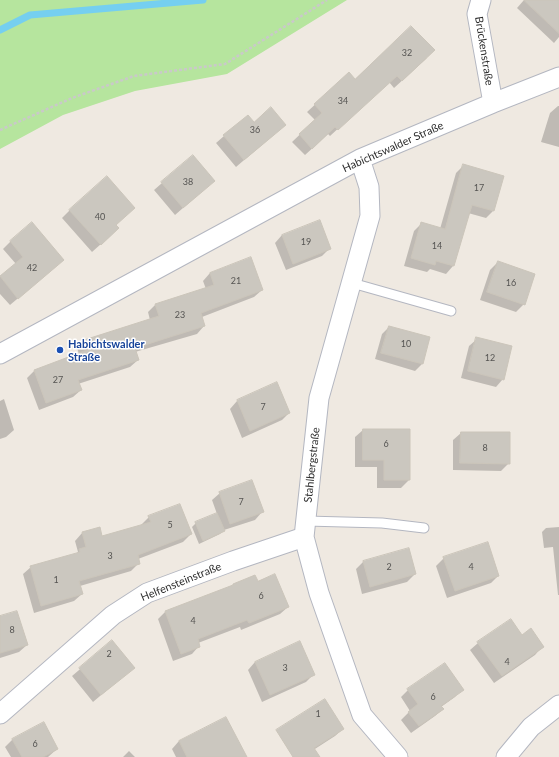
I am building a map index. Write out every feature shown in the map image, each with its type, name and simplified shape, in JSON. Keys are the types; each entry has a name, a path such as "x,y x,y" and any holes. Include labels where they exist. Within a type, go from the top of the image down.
{"street":[{"name":"Brückenstraße","path":"481,0 477,14 493,103"},
{"name":"Habichtswalder Straße","path":"0,354 360,159 559,77"},
{"name":"Stahlbergstraße","path":"360,159 369,187 370,216 319,398 305,529 319,593 362,715 398,757"},
{"name":"Helfensteinstraße","path":"0,714 113,615 147,593 233,561 305,529"},
{"path":"506,757 531,727 559,705"}],"lane":[{"path":"352,283 451,311"},
{"path":"305,529 382,523 424,528"}],"path":[{"path":"0,130 72,98 134,76 225,64 327,0"}],"green space":[{"path":"0,0 347,0 227,74 135,91 63,115 0,149"}],"building":[{"path":"524,0 559,0 559,33"},
{"path":"411,26 435,50 402,81 397,76 338,130 335,127 312,149 299,134 322,113 314,104 349,72 355,79"},
{"path":"271,107 286,125 244,160 223,135 248,115 254,122"},
{"path":"193,155 215,181 183,208 161,182"},
{"path":"463,164 504,176 494,211 472,205 454,266 436,261 435,265 411,258 421,222 445,229"},
{"path":"107,176 135,208 116,225 119,228 101,245 69,210"},
{"path":"320,220 331,249 293,264 282,235"},
{"path":"32,222 64,260 18,299 0,276 23,257 10,241"},
{"path":"251,257 263,290 201,313 205,326 135,348 139,360 78,380 82,390 46,403 34,370 87,350 84,340 159,316 155,304 214,285 210,273"},
{"path":"498,261 535,274 525,305 487,292"},
{"path":"389,326 430,337 423,364 381,353"},
{"path":"476,337 512,346 504,380 468,371"},
{"path":"277,382 290,413 250,431 237,400"},
{"path":"363,429 410,429 410,480 384,480 384,460 363,460"},
{"path":"461,432 510,432 510,464 460,463"},
{"path":"252,480 264,512 230,524 219,492"},
{"path":"180,504 192,534 138,555 140,564 79,581 83,594 41,606 30,566 80,552 79,549 86,547 82,532 100,527 102,536 151,522 148,516"},
{"path":"217,513 225,531 203,541 195,522"},
{"path":"488,542 499,576 455,591 443,557"},
{"path":"409,548 416,574 370,587 363,561"},
{"path":"275,574 289,607 249,623 247,620 198,639 200,647 181,654 165,611 255,575 258,581"},
{"path":"17,611 28,645 0,653 0,616"},
{"path":"511,619 522,635 531,628 544,647 502,676 477,642"},
{"path":"112,640 135,668 101,695 79,668"},
{"path":"300,641 315,675 270,695 255,662"},
{"path":"445,663 464,690 441,706 444,709 419,726 408,712 418,704 407,689"},
{"path":"325,699 344,729 314,748 320,757 293,757 276,730"},
{"path":"226,717 247,757 187,757 179,741"},
{"path":"44,722 58,749 43,757 22,757 12,739"}],"waterway":[{"path":"0,30 30,15 203,0"}],"place":[{"name":"Habichtswalder Straße","path":"60,350"}]}
